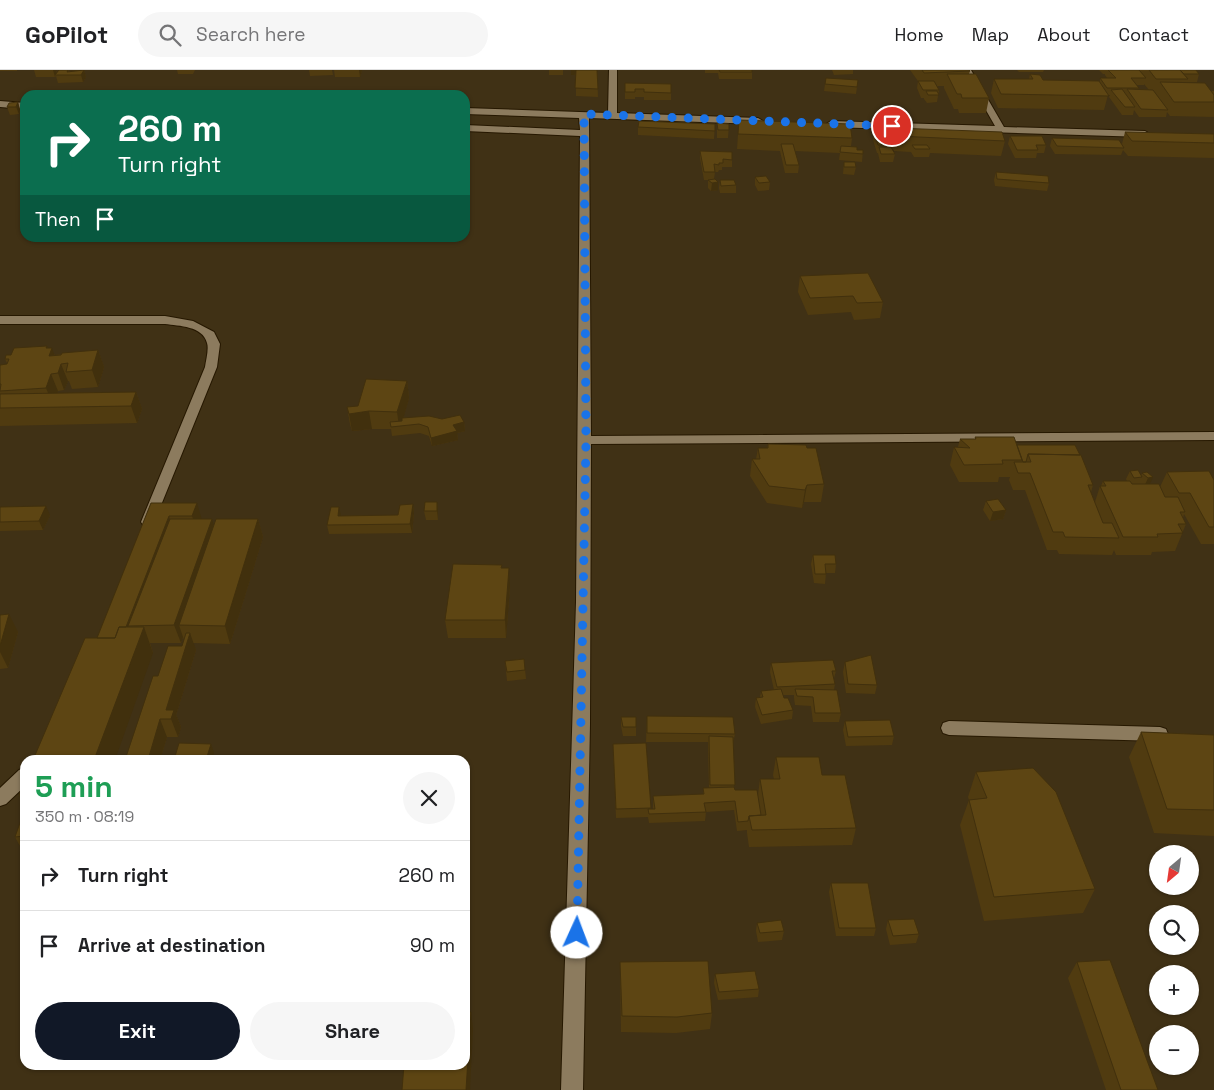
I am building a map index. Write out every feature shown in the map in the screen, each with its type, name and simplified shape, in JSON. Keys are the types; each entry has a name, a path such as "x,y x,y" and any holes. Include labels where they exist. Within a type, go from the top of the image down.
{"street":[{"path":"612,115 613,70"},
{"path":"967,70 1002,129"},
{"path":"0,102 20,100"},
{"path":"0,102 20,105"},
{"path":"470,111 765,121"},
{"path":"572,1090 578,903 586,440 584,114"},
{"path":"824,124 1156,134"},
{"path":"470,128 584,133"},
{"path":"0,320 165,320 193,325 208,332 214,344 211,367 142,538"},
{"path":"586,440 1212,439"},
{"path":"949,728 1175,735"},
{"path":"0,799 20,780"}],"building":[{"path":"59,70 68,70 67,72 84,70 81,75 55,75"},
{"path":"576,70 597,70 598,89 575,88"},
{"path":"719,70 752,70 752,72 720,72"},
{"path":"922,70 969,70 970,71 924,73"},
{"path":"1108,70 1139,70 1146,78 1131,78 1139,88 1107,88 1100,78 1116,78"},
{"path":"1149,70 1180,70 1188,79 1156,79"},
{"path":"1180,70 1196,70 1199,74 1184,74"},
{"path":"947,74 976,74 989,98 962,98 961,94 957,94"},
{"path":"1030,74 1040,75 1043,80 1099,81 1109,96 1001,94 994,79 1033,79"},
{"path":"826,78 858,80 857,87 825,84"},
{"path":"918,81 934,81 939,90 923,90"},
{"path":"1160,82 1205,83 1214,95 1214,102 1174,102"},
{"path":"625,83 671,84 671,93 644,92 644,89 635,89 635,92 625,92"},
{"path":"1122,89 1135,107 1125,107 1111,90"},
{"path":"1127,89 1153,90 1168,110 1141,109"},
{"path":"926,91 937,91 939,95 928,95"},
{"path":"18,102 16,107 7,107 9,103"},
{"path":"739,120 850,124 852,138 738,134"},
{"path":"639,121 715,124 715,131 638,127"},
{"path":"717,123 729,124 729,130 718,130"},
{"path":"895,128 1002,132 1005,141 897,136"},
{"path":"874,132 890,132 895,145 878,145"},
{"path":"1125,132 1214,134 1214,143 1132,141"},
{"path":"1010,136 1042,136 1046,145 1036,145 1038,150 1017,150"},
{"path":"1052,138 1119,140 1124,148 1057,146"},
{"path":"781,144 793,144 799,165 786,165"},
{"path":"912,145 927,145 930,149 915,149"},
{"path":"841,146 857,147 857,150 863,150 863,154 840,152"},
{"path":"879,147 891,147 895,154 881,154"},
{"path":"700,151 732,152 732,160 723,159 723,163 719,163 719,165 714,164 715,172 704,172"},
{"path":"844,162 855,162 856,167 844,167"},
{"path":"996,172 1048,176 1049,183 997,179"},
{"path":"766,176 770,182 759,183 755,177"},
{"path":"715,179 718,182 712,183 708,180"},
{"path":"720,180 734,180 736,185 721,186"},
{"path":"868,273 883,302 857,303 853,296 810,298 800,276"},
{"path":"47,346 46,348 52,348 49,356 98,350 92,370 66,372 68,363 61,364 58,373 51,374 46,388 0,391 0,365 7,364 9,359 5,359 6,355 11,355 14,348"},
{"path":"366,379 407,381 397,412 369,411 349,414 347,407 358,406"},
{"path":"136,392 131,406 0,408 0,394"},
{"path":"460,415 464,422 453,425 457,431 431,438 428,427 419,424 391,427 390,422 402,421 402,418 429,416 442,419"},
{"path":"975,437 1014,437 1022,460 1002,460 1003,464 964,465 954,447 970,448 960,439 976,439"},
{"path":"768,444 806,445 807,448 816,448 824,484 807,485 805,490 769,486 752,459 760,459 758,448 768,448"},
{"path":"1017,445 1075,445 1080,455 1028,454 1026,462 1023,462"},
{"path":"1028,454 1081,455 1093,485 1088,485 1103,523 1112,523 1119,538 1065,537 1063,532 1053,532 1030,473 1018,473 1014,462 1031,462"},
{"path":"1138,470 1142,477 1134,478 1130,471"},
{"path":"1209,471 1214,480 1214,527 1209,527 1190,493 1179,493 1167,472"},
{"path":"1147,472 1153,477 1148,478 1142,473"},
{"path":"1103,481 1159,484 1165,497 1178,497 1185,512 1180,512 1186,524 1178,524 1183,533 1157,534 1158,537 1123,537 1100,486 1106,486"},
{"path":"998,499 1006,510 993,512 986,501"},
{"path":"425,502 437,502 437,511 424,511"},
{"path":"151,503 197,503 192,516 169,516 126,627 119,627 115,638 97,638"},
{"path":"413,504 410,524 327,525 331,507 339,507 338,516 398,515 400,505"},
{"path":"46,506 39,521 0,522 0,507"},
{"path":"170,519 212,519 174,625 128,626"},
{"path":"216,519 258,519 225,626 179,625"},
{"path":"813,555 835,555 836,564 825,564 826,574 815,574"},
{"path":"453,564 502,565 501,568 509,568 505,620 445,620"},
{"path":"9,614 0,646 0,615"},
{"path":"119,627 144,627 96,755 35,755 85,638 115,638"},
{"path":"186,633 190,633 166,710 174,710 171,719 160,719 149,755 127,755 153,676 158,676 168,646 182,646"},
{"path":"871,655 877,685 848,684 845,662"},
{"path":"524,659 525,670 507,672 505,661"},
{"path":"833,660 836,671 832,671 835,684 777,687 771,663"},
{"path":"781,689 784,698 788,698 793,710 762,715 756,698 763,697 761,691"},
{"path":"795,689 837,690 841,713 815,713 813,697 797,696"},
{"path":"647,716 733,717 735,734 647,733"},
{"path":"621,717 636,717 636,727 623,727"},
{"path":"890,720 894,736 848,737 845,721"},
{"path":"1141,732 1214,735 1214,810 1167,809"},
{"path":"709,736 733,737 735,785 710,785"},
{"path":"179,743 211,744 208,755 175,755"},
{"path":"646,743 651,808 616,809 613,744"},
{"path":"776,757 819,757 822,775 845,775 856,828 752,830 749,816 766,815 760,779 780,779"},
{"path":"1033,768 1056,792 1095,889 994,897 969,800 987,798 976,772"},
{"path":"734,787 735,790 757,790 761,815 749,816 748,821 738,822 735,801 704,803 706,812 649,814 648,809 655,809 653,796 704,794 703,788"},
{"path":"20,823 20,836 15,837"},
{"path":"831,883 868,883 876,928 839,928"},
{"path":"914,919 919,934 893,936 888,920"},
{"path":"781,920 784,931 760,933 757,923"},
{"path":"1110,960 1149,1066 1149,1075 1152,1075 1158,1090 1121,1090 1077,962"},
{"path":"708,961 712,1013 677,1017 622,1016 620,962"},
{"path":"755,971 759,989 719,992 715,974"},
{"path":"404,1070 467,1070 466,1090 402,1090"}],"route":[{"path":"577,933 586,440 584,114 892,126"}]}
